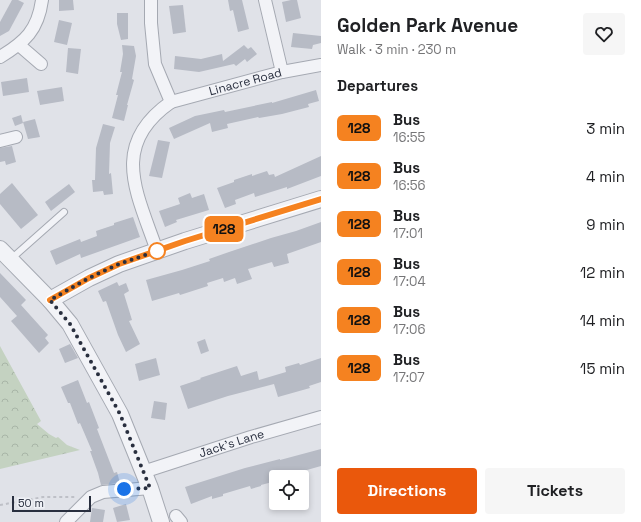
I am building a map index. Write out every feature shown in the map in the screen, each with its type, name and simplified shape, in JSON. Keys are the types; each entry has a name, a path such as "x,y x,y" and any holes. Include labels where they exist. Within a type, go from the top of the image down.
{"street":[{"path":"0,57 19,45 32,31 41,13 42,0"},
{"path":"151,0 155,64 171,102 159,110 141,132 132,160 133,179 157,251"},
{"path":"265,0 282,72"},
{"path":"19,45 41,64"},
{"name":"Linacre Road","path":"171,102 282,72 321,65"},
{"path":"0,141 16,137"},
{"path":"50,300 95,275 119,264 185,241 321,199"},
{"path":"5,255 50,300 70,324 120,414 150,488 161,522"},
{"name":"Jack's Lane","path":"143,472 252,437 321,417"},
{"path":"66,522 91,497 103,492 150,488"}],"lane":[{"path":"5,255 64,212"}],"path":[{"path":"0,505 43,497 91,497"}],"green space":[{"path":"0,346 41,421 37,424 49,434 56,438 58,437 67,445 80,450 0,469"}],"building":[{"path":"12,0 18,0 24,3 9,31 0,36 0,22"},
{"path":"59,0 73,0 74,10 59,11"},
{"path":"228,0 242,0 249,29 238,32 233,10 230,11"},
{"path":"297,0 301,18 286,22 282,2"},
{"path":"183,5 186,32 173,34 169,6"},
{"path":"117,13 128,13 128,39 121,40 117,24"},
{"path":"59,20 72,23 67,45 54,42"},
{"path":"293,33 321,36 321,43 313,45 312,49 291,47"},
{"path":"122,45 134,46 136,56 132,79 134,80 124,121 112,118 122,72 120,72 123,54"},
{"path":"244,45 248,49 251,47 257,54 247,62 245,59 236,66 234,64 199,72 174,69 175,56 201,59 222,54 223,61"},
{"path":"68,48 81,49 78,74 66,72"},
{"path":"27,78 29,92 3,96 1,82"},
{"path":"62,87 64,101 40,105 37,91"},
{"path":"316,90 319,101 308,104 309,107 282,114 258,117 227,124 228,128 212,132 210,123 174,139 169,128 195,116 272,103"},
{"path":"21,115 23,123 15,126 12,118"},
{"path":"35,119 40,137 28,139 23,122"},
{"path":"103,124 115,127 110,143 109,174 111,173 113,194 104,195 103,191 93,192 92,180 95,180 96,148"},
{"path":"158,140 170,142 162,178 149,176"},
{"path":"12,146 16,162 6,165 5,161 0,162 0,148"},
{"path":"321,156 321,176 287,189 287,187 255,197 254,193 235,200 236,204 225,208 217,188 234,182 234,180 267,171 269,175 274,174 275,177"},
{"path":"12,183 38,215 21,229 0,204 0,194"},
{"path":"69,184 75,192 51,211 45,202"},
{"path":"190,193 192,198 204,194 209,210 176,220 177,222 165,227 159,211 180,204 178,198"},
{"path":"133,217 140,237 81,258 80,254 56,265 50,251 80,239 81,242 97,236 96,231"},
{"path":"321,222 321,242 287,254 289,263 274,267 272,262 248,269 252,279 237,284 235,278 224,282 223,278 207,283 208,286 180,295 179,293 152,301 146,280 210,261 209,259"},
{"path":"0,273 26,300 21,305 48,335 45,338 49,343 39,353 11,321 17,316 0,297"},
{"path":"117,282 119,286 126,283 129,291 124,294 132,320 129,321 140,344 126,352 118,335 106,301 103,302 98,291"},
{"path":"205,339 209,351 201,354 197,342"},
{"path":"70,344 78,358 65,363 59,349"},
{"path":"156,358 160,375 139,381 135,364"},
{"path":"321,358 321,382 309,386 310,388 278,397 274,384 228,396 188,409 180,386 237,366 241,376 257,371 259,380 286,372 285,367 299,363 300,365"},
{"path":"78,380 87,403 89,402 99,428 97,429 114,473 117,472 120,483 101,485 90,451 92,451 80,423 78,424 70,403 68,403 61,387"},
{"path":"154,401 167,403 165,420 151,418"},
{"path":"321,449 321,466 307,470 269,470 269,483 251,489 250,486 212,499 212,496 191,504 185,487 245,468"},
{"path":"126,504 130,520 117,522 113,508"},
{"path":"92,508 105,510 103,522 90,522"}],"bus line":[{"name":"128","path":"50,300 89,278 119,264 185,241 321,199"}],"route":[{"path":"124,489 150,488 120,414 70,324 50,300 89,278 119,264 157,251"}]}
